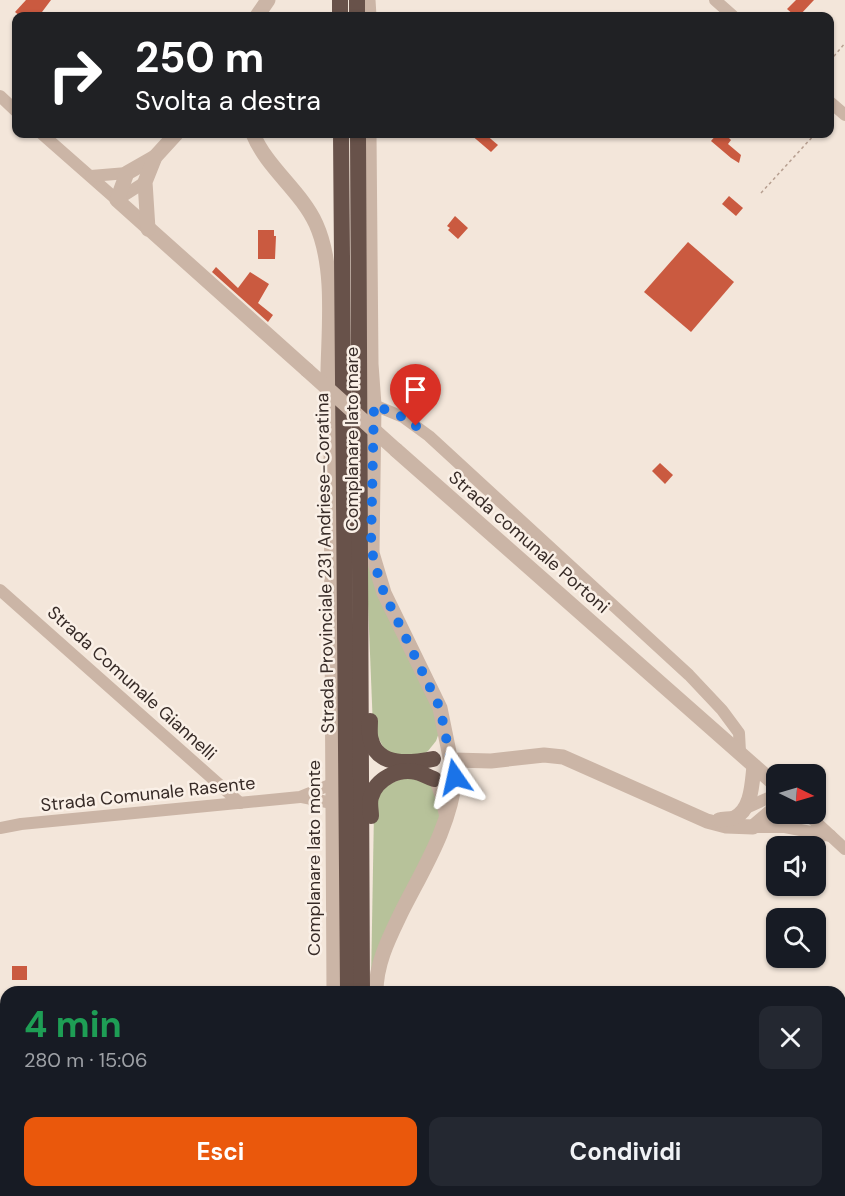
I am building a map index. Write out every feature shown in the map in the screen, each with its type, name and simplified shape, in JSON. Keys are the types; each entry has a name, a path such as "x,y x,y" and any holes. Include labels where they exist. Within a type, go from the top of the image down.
{"highway":[{"path":"333,138 335,175 342,225"},
{"name":"Strada Provinciale 231 Andriese-Coratina","path":"341,138 348,986"},
{"name":"Strada Provinciale 231 Andriese-Coratina","path":"358,138 362,986"},
{"path":"360,637 368,664 370,740 376,750 386,759 402,763 448,764"},
{"path":"362,894 370,870 371,798 379,783 390,775 404,771 417,772 435,780"}],"street":[{"path":"715,0 728,12"},
{"path":"0,96 12,107"},
{"name":"Strada comunale Portoni","path":"47,138 766,776"},
{"path":"91,176 127,173 155,157 172,138"},
{"name":"Complanare lato monte","path":"256,138 261,149 312,217 326,258 330,324 328,370 331,448 334,986"},
{"name":"Complanare lato mare","path":"369,138 371,364 374,405 371,544 384,593 440,708 446,728 448,764 454,789 440,836 384,948 376,986"},
{"path":"148,229 145,182 155,157"},
{"path":"117,200 127,173"},
{"path":"117,200 145,182"},
{"path":"374,405 403,417 429,436 689,675 722,710 739,733 740,752"},
{"name":"Strada Comunale Giannelli","path":"0,590 240,803"},
{"path":"446,814 442,795 430,767 544,755 563,758 707,821 726,826 785,827 831,836"},
{"path":"435,780 449,782 448,764"},
{"path":"746,808 752,789 754,766"},
{"path":"300,796 332,784"},
{"path":"300,796 332,803"},
{"name":"Strada Comunale Rasente","path":"0,828 300,796"},
{"path":"707,821 734,818 746,808 766,799"},
{"path":"753,827 766,816"},
{"path":"818,824 845,849"}],"path":[{"path":"834,56 845,43"},
{"path":"761,193 811,138"}],"green space":[{"path":"366,554 437,709 440,730 436,741 428,751 416,758 387,754 373,728"},
{"path":"402,779 417,779 432,786 441,816 371,982 374,811 382,790"}],"building":[{"path":"26,0 51,0 42,12 15,12"},
{"path":"796,0 814,0 803,12 790,12 787,9"},
{"path":"475,138 490,138 498,145 491,152"},
{"path":"714,138 729,138 731,140 728,144 741,155 739,163 731,158 711,141"},
{"path":"729,196 743,208 736,216 722,204"},
{"path":"455,216 468,228 458,239 448,230 450,228 447,226"},
{"path":"258,230 274,230 275,259 258,259"},
{"path":"688,242 734,282 691,332 644,292"},
{"path":"216,267 238,288 250,272 269,284 258,303 273,315 268,322 212,272"},
{"path":"660,463 673,475 665,484 652,471"},
{"path":"12,966 27,966 27,980 12,980"}],"route":[{"path":"416,426 403,417 374,405 372,553 384,593 440,708 446,728 450,757 457,767 455,777"}]}
